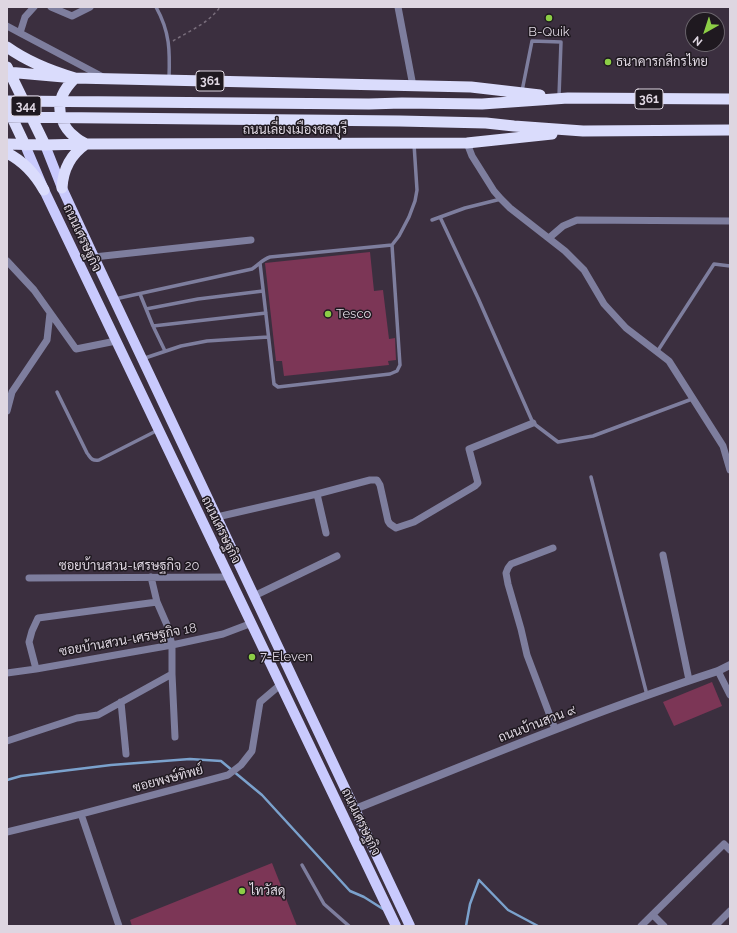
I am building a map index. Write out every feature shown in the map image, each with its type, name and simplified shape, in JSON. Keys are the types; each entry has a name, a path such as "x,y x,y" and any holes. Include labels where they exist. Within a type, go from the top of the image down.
{"highway":[{"path":"7,47 31,62 60,74 75,78 62,96 60,108 61,119 67,130 75,138 86,144 72,156 68,163 64,171 62,188"},
{"name":"ถนนเลี่ยงเมืองชลบุรี","path":"8,70 75,78 471,87 564,98"},
{"name":"344","path":"8,70 45,145"},
{"name":"ถนนเลี่ยงเมืองชลบุรี","path":"7,101 482,104 564,98 730,99"},
{"name":"344","path":"7,108 25,144"},
{"name":"ถนนเลี่ยงเมืองชลบุรี","path":"7,117 486,123 583,131 730,130"},
{"name":"ถนนเลี่ยงเมืองชลบุรี","path":"7,144 467,143 583,131"},
{"path":"7,152 30,170 44,190"}],"main road":[{"name":"ถนนเศรษฐกิจ","path":"25,144 44,190 394,922"},
{"name":"ถนนเศรษฐกิจ","path":"45,145 62,188 114,300 410,926"},
{"path":"159,430 172,423"},
{"path":"343,814 355,809"}],"street":[{"path":"20,33 25,17 34,7"},
{"path":"51,7 72,16 90,7"},
{"path":"398,7 413,86"},
{"path":"7,26 106,79"},
{"path":"467,143 472,156 494,191 501,199 510,208 549,238 584,270 604,304 626,328 669,361 723,446 730,470"},
{"path":"549,238 562,226 577,220 730,221"},
{"path":"94,257 251,240"},
{"path":"7,262 34,290 76,349 116,340"},
{"path":"7,411 12,392 48,340 50,313"},
{"path":"217,517 318,494 370,480 377,480 380,485 388,521 396,528 414,522 478,483 469,449 533,423"},
{"path":"318,494 326,533"},
{"path":"553,548 511,564 506,573 527,655 555,729"},
{"path":"254,596 337,556"},
{"path":"664,556 689,680"},
{"path":"151,577 157,602 167,625 172,645 175,737"},
{"name":"ซอยบ้านสวน-เศรษฐกิจ 20","path":"29,578 229,577"},
{"path":"36,669 29,642 38,618 157,602"},
{"name":"ซอยบ้านสวน-เศรษฐกิจ 18","path":"7,673 172,645 223,634 252,624"},
{"name":"ถนนบ้านสวน ๙","path":"355,809 555,729 689,680 718,671 730,665"},
{"path":"718,671 730,696"},
{"path":"7,741 77,718 98,715 172,674"},
{"name":"ซอยพงษ์ทิพย์","path":"7,832 228,775 241,765 252,751 260,702 280,685"},
{"path":"121,702 126,754"},
{"path":"81,814 119,926"},
{"path":"641,926 724,844 730,850"},
{"path":"715,926 730,911"},
{"path":"653,915 664,926"}],"lane":[{"path":"156,7 163,20 169,44 169,80"},
{"path":"522,93 532,41 561,42 564,98"},
{"path":"260,263 274,384 278,387 390,374 397,371 400,365 392,245 399,236 409,217 415,201 417,190 414,143"},
{"path":"432,220 465,208 501,199"},
{"path":"440,217 478,298 533,423 558,442 593,436 693,398"},
{"path":"114,300 252,269 264,259 270,257 392,245"},
{"path":"657,352 714,264 730,266"},
{"path":"146,309 198,299 263,291"},
{"path":"140,294 165,351"},
{"path":"153,326 266,313"},
{"path":"142,359 181,346 207,341 268,337"},
{"path":"57,392 87,453 94,461 99,460 159,430"},
{"path":"591,477 647,696"},
{"path":"302,865 324,904 349,926"}],"path":[{"path":"169,44 204,22 216,13 220,7"}],"building":[{"name":"Tesco","path":"370,252 374,291 383,290 389,339 395,338 396,360 388,361 389,365 284,376 282,361 276,361 265,263"},
{"path":"712,682 722,706 674,726 663,702"},
{"name":"ไทวัสดุ","path":"272,863 297,926 132,926 130,920"}],"waterway":[{"path":"7,780 21,776 111,765 190,759 221,761 262,795 350,891 364,897 383,909"},
{"path":"466,926 470,904 479,880 508,910 538,926"}],"place":[{"name":"B-Quik","path":"549,18"},
{"name":"ธนาคารกสิกรไทย","path":"608,62"},
{"name":"Tesco","path":"328,314"},
{"name":"7-Eleven","path":"252,657"},
{"name":"ไทวัสดุ","path":"242,891"}]}
